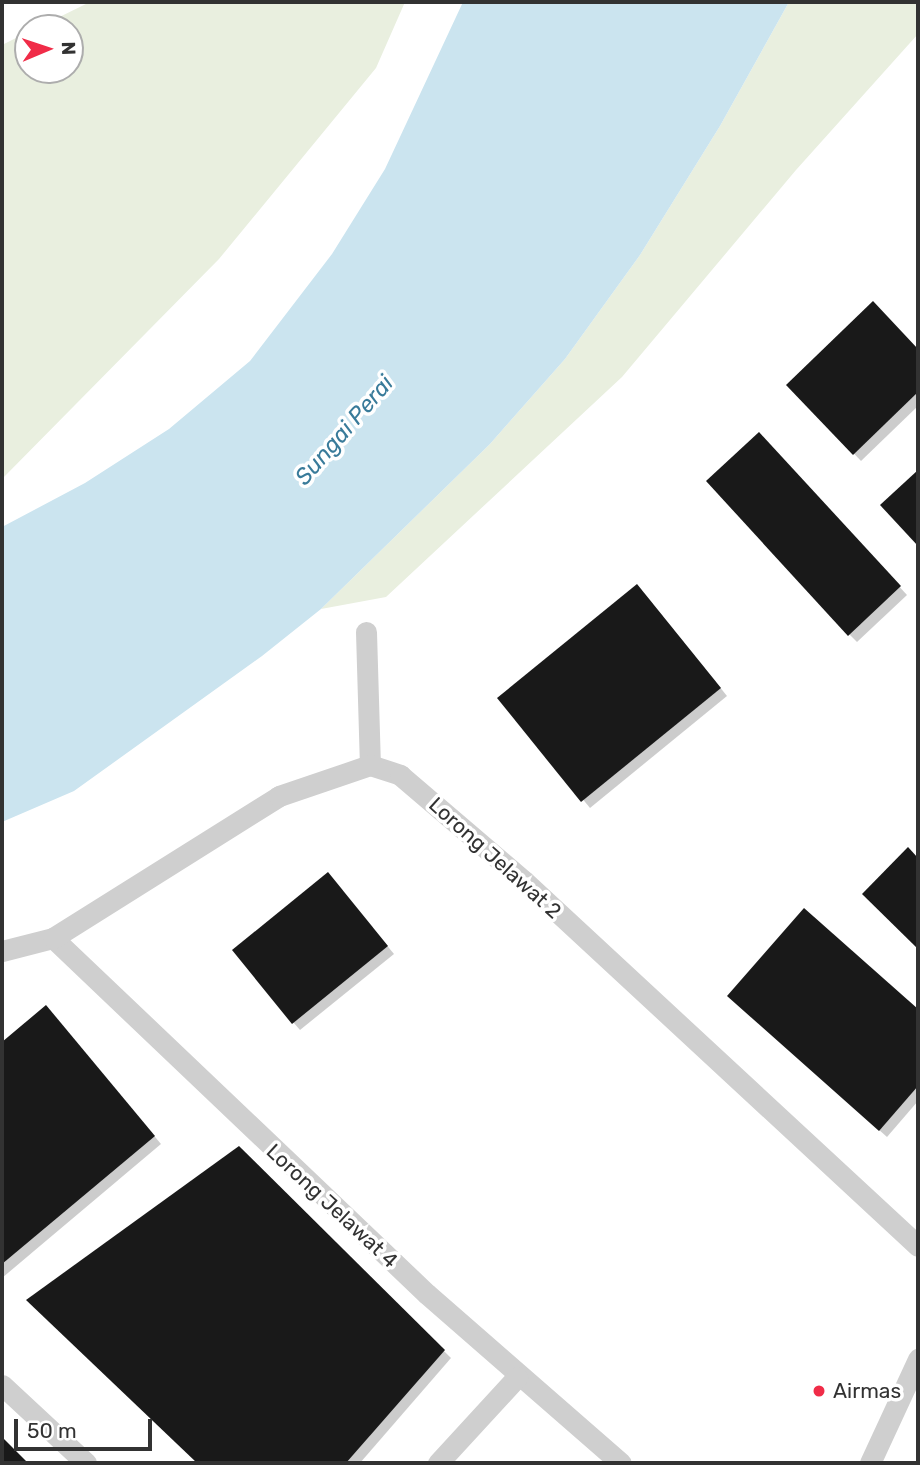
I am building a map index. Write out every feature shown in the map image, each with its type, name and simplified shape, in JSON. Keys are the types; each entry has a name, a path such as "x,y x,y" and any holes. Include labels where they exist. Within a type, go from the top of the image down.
{"street":[{"path":"2,951 52,938 279,796 370,765 366,632"},
{"name":"Lorong Jelawat 2","path":"370,765 400,775 524,881 918,1246"},
{"name":"Lorong Jelawat 4","path":"52,938 517,1377 621,1463"},
{"path":"870,1463 918,1359"},
{"path":"439,1463 517,1377"},
{"path":"2,1385 86,1463"}],"green space":[{"path":"90,2 405,2 376,68 219,259 2,479 2,45 14,39 14,84 84,84 84,14 66,14"},
{"path":"789,2 918,2 918,34 796,170 622,377 386,597 321,609 490,444 565,359 640,255 720,126"}],"water":[{"name":"Sungai Perai","path":"463,2 789,2 720,126 640,255 565,359 490,444 321,609 262,656 74,791 2,822 2,527 85,483 169,429 250,361 332,254 385,169"}],"building":[{"path":"873,301 918,349 918,392 853,455 786,385"},
{"path":"759,432 901,586 848,636 706,481"},
{"path":"918,470 918,546 880,505"},
{"path":"637,584 721,688 581,802 497,698"},
{"path":"908,847 918,858 918,949 862,894"},
{"path":"328,872 388,946 292,1024 232,950"},
{"path":"804,908 918,1009 918,1086 879,1131 727,996"},
{"path":"46,1005 155,1136 2,1264 2,1042"},
{"path":"239,1146 445,1350 346,1463 197,1463 26,1300"},
{"path":"2,1437 28,1463 2,1463"}],"place":[{"name":"Airmas","path":"819,1391"}]}
